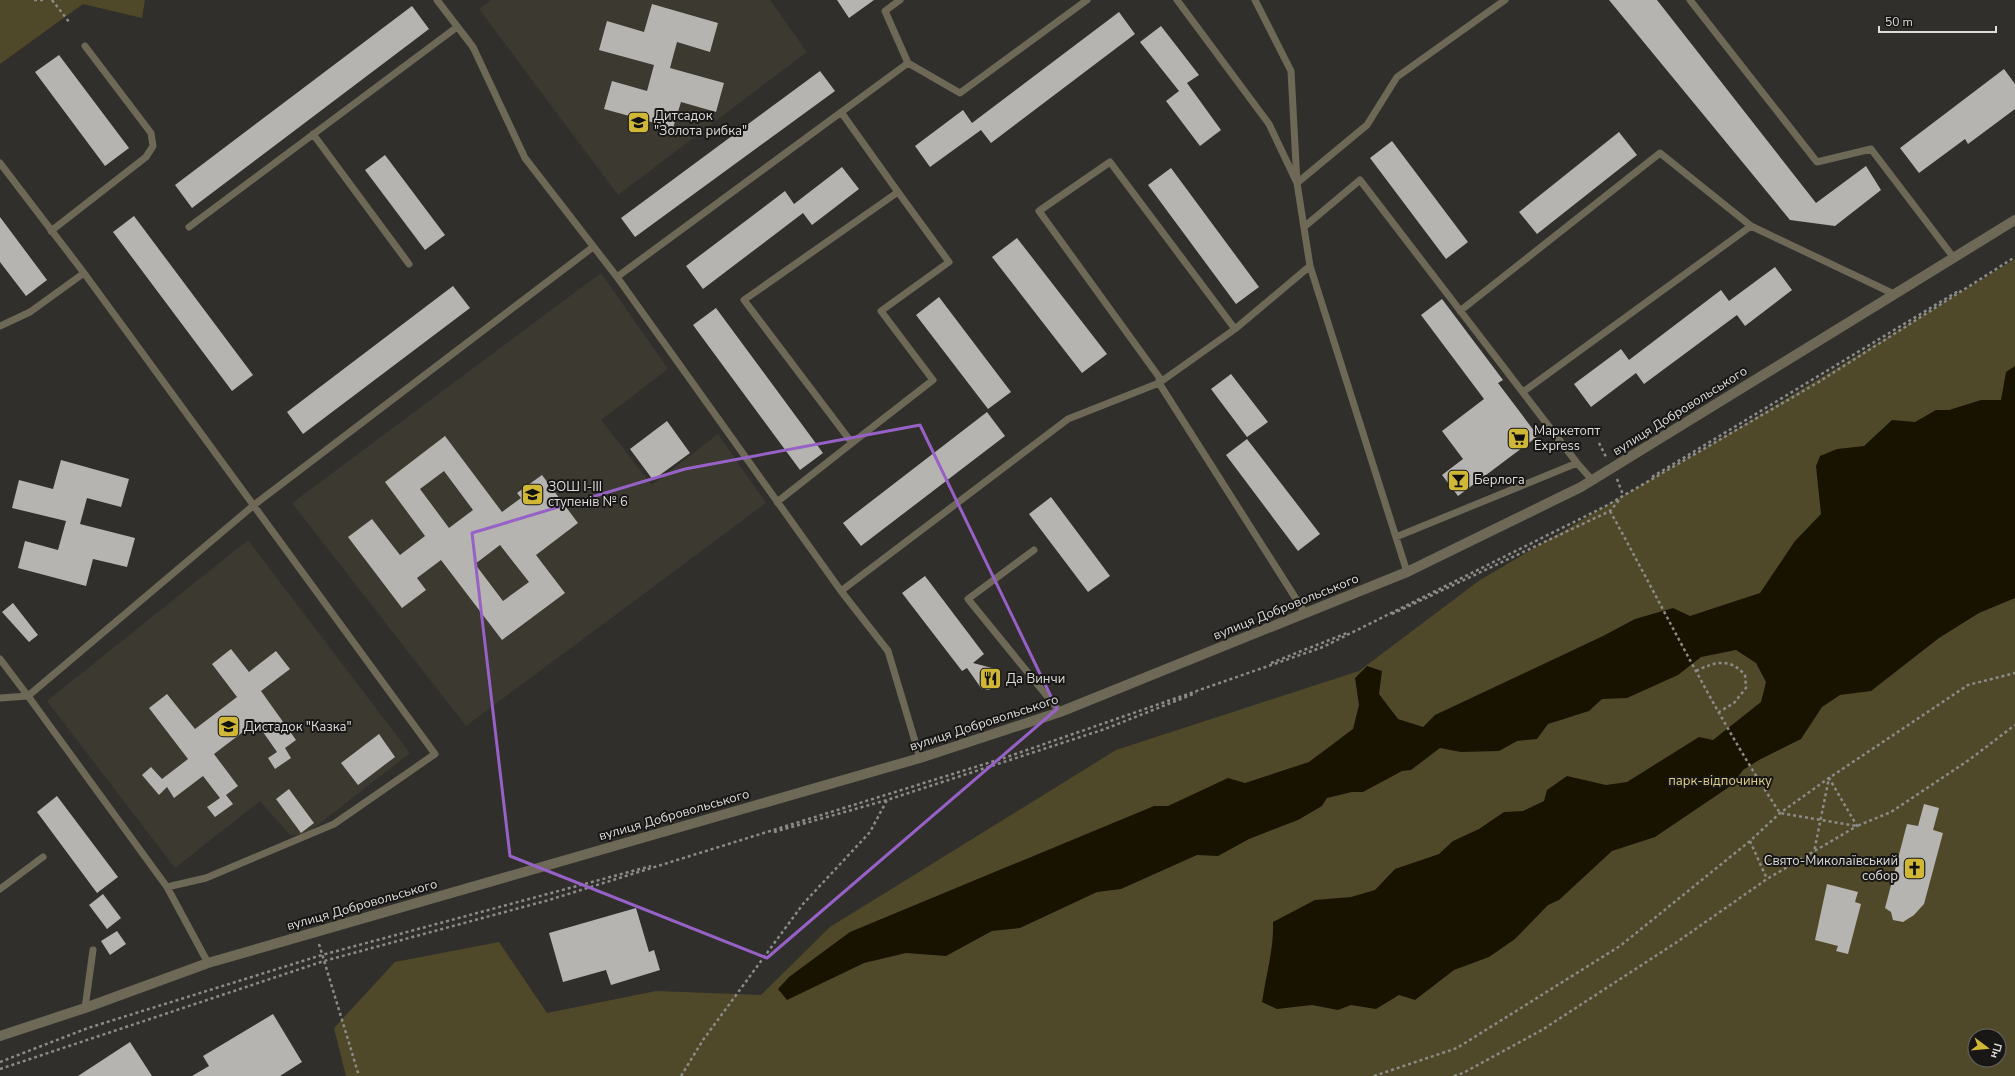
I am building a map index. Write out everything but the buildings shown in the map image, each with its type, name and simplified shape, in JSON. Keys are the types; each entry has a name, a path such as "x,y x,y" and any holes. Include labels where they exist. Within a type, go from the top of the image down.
{"street":[{"name":"вулиця Добровольського","path":"0,1036 85,1008 208,964 920,758 1060,712 1407,572 1593,480 2015,220"}],"lane":[{"path":"437,0 473,47 525,158 617,277 841,591 888,651 920,758"},
{"path":"900,0 886,11 908,63 960,93 1087,0"},
{"path":"1176,0 1269,124 1297,183"},
{"path":"1255,0 1291,71 1297,183 1310,266 1407,572"},
{"path":"1297,183 1367,125 1397,77 1505,0"},
{"path":"1690,0 1817,162 1871,149 1954,258"},
{"path":"189,227 458,27"},
{"path":"51,230 146,157 153,146 151,133 85,46"},
{"path":"617,277 908,63"},
{"path":"777,502 933,380 881,311 949,262 841,112"},
{"path":"313,134 409,264"},
{"path":"1460,311 1660,153 1751,226 1894,294"},
{"path":"1235,329 1110,162 1040,211 1159,377 1160,383 1305,613"},
{"path":"0,163 84,273 435,754 334,824 206,878 167,887"},
{"path":"1304,227 1360,180 1577,462 1593,480"},
{"path":"852,443 744,300 898,192"},
{"path":"1523,392 1751,226"},
{"path":"0,698 28,696 254,505 593,247"},
{"path":"841,591 1068,419 1160,383 1235,329 1310,266"},
{"path":"0,326 30,312 84,273"},
{"path":"1396,537 1577,462"},
{"path":"1034,550 968,599 1060,712"},
{"path":"0,659 167,887 208,964"},
{"path":"0,889 43,857"},
{"path":"85,1008 94,950"}],"path":[{"path":"34,0 44,0"},
{"path":"52,0 70,24"},
{"path":"1624,494 2015,256"},
{"path":"0,1062 88,1028 322,956 887,800 1105,729 1372,623 1610,511 1662,605 1714,705 1757,778 1780,813 1856,826"},
{"path":"1696,671 1715,662 1736,666 1745,674 1746,688 1734,703 1719,712"},
{"path":"1374,1076 1457,1048 1614,950 1750,841 1780,813 1829,778 1968,685 2015,673"},
{"path":"1454,1076 1463,1073 1542,1030 1677,942 1767,879 1856,826 1891,812 1969,760 2015,725"},
{"path":"1814,852 1829,778"},
{"path":"1829,778 1856,826"},
{"path":"681,1076 703,1040 803,904 870,832 887,800"},
{"path":"1750,841 1767,879"},
{"path":"315,932 359,1076"}],"highlighted area":[{"path":"920,425 1057,709 767,958 510,856 472,533 685,469"}],"shaded area":[{"name":"Дитсадок \"Золота рибка\"","path":"491,0 770,0 807,52 618,195 479,9"},
{"name":"ЗОШ І-ІІІ ступенів № 6","path":"601,273 668,369 601,420 652,485 718,434 766,503 466,726 292,503"},
{"path":"2015,366 2015,598 1979,613 1939,638 1871,691 1840,695 1822,707 1801,739 1759,760 1743,770 1732,785 1655,837 1612,851 1559,900 1548,905 1515,939 1489,957 1454,970 1415,1000 1399,995 1376,1009 1351,1005 1338,1010 1312,1005 1277,1009 1262,1002 1271,952 1273,922 1315,900 1351,897 1375,890 1395,869 1439,854 1453,841 1479,829 1504,812 1523,811 1544,801 1547,790 1567,776 1606,785 1627,782 1699,737 1713,740 1761,702 1766,682 1756,663 1736,650 1701,657 1678,675 1627,698 1602,699 1589,711 1548,724 1537,739 1517,741 1499,751 1461,752 1440,748 1411,770 1402,771 1363,792 1352,792 1327,798 1322,806 1298,820 1249,839 1218,856 1197,855 1121,889 1097,892 1020,928 992,931 946,956 906,953 864,963 787,1000 778,989 789,977 850,932 1154,806 1168,806 1228,778 1245,783 1309,762 1353,729 1359,705 1355,678 1367,666 1382,671 1379,694 1398,719 1423,727 1435,715 1603,636 1635,619 1673,608 1690,616 1760,593 1795,541 1821,514 1816,466 1820,456 1837,449 1864,446 1892,420 1915,422 1936,410 1949,410 1981,400 2001,400 2006,372"},
{"name":"Дистадок \"Казка\"","path":"248,540 410,753 310,831 302,835 290,835 260,801 175,868 47,701"}],"green space":[{"path":"0,0 145,0 142,18 83,4 0,64"},
{"name":"парк-відпочинку","path":"2015,259 2015,1076 346,1076 334,1028 395,962 499,942 547,1013 656,991 761,995 830,927 1116,750 1359,671 1480,580 1740,427"}],"place":[{"name":"Дитсадок \"Золота рибка\"","path":"638,123"},
{"name":"Маркетопт Express","path":"1518,438"},
{"name":"Берлога","path":"1458,480"},
{"name":"ЗОШ І-ІІІ ступенів № 6","path":"532,494"},
{"name":"Да Винчи","path":"990,679"},
{"name":"Дистадок \"Казка\"","path":"229,727"},
{"name":"Свято-Миколаївський собор","path":"1914,868"}]}
